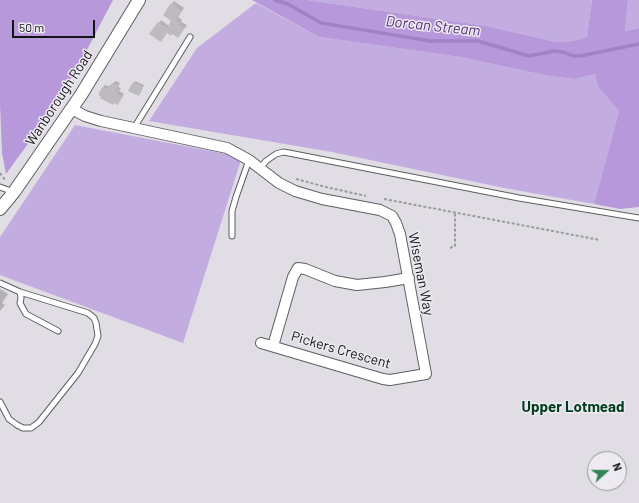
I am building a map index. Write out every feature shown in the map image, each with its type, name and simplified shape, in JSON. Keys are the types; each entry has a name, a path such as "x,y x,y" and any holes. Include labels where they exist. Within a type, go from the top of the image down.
{"street":[{"name":"Wanborough Road","path":"0,209 14,192 72,109 139,0"},
{"name":"Wiseman Way","path":"72,109 94,119 218,145 238,153 279,183 295,191 322,199 380,210 387,213 396,223 409,278 426,374"},
{"name":"Pickers Crescent","path":"272,346 293,276 298,268 305,269 335,281 357,285 409,278"},
{"name":"Pickers Crescent","path":"261,343 383,379 390,380 426,374"}],"lane":[{"path":"134,128 190,37"},
{"path":"260,168 266,161 276,154 283,152 519,198 639,218"},
{"path":"232,236 232,211 249,160"},
{"path":"0,187 14,192"},
{"path":"0,283 20,292 88,313 94,318 98,336 78,373 40,422 31,428 17,426 9,419 0,402"},
{"path":"20,292 20,303 26,314 58,331"}],"path":[{"path":"295,178 326,187 370,196"},
{"path":"384,199 600,240"},
{"path":"450,248 454,246 455,213"}],"shaded area":[{"path":"0,0 113,0 78,67 46,119 6,174 2,153 0,104"},
{"path":"252,0 307,0 487,26 556,42 572,41 587,37 592,0 628,0 625,31 639,28 639,207 620,209 594,204 619,111 598,87 595,74 575,79 549,76 460,57 319,37"},
{"path":"307,0 592,0 587,37 572,41 556,42 487,26"},
{"path":"628,0 639,0 639,28 625,31"},
{"path":"256,3 319,37 460,57 549,76 575,79 595,74 598,87 619,111 594,204 504,188 332,152 149,121 197,48"},
{"path":"75,125 230,155 241,160 183,343 0,275 0,237"}],"building":[{"path":"171,3 182,11 176,20 181,23 179,25 185,28 178,38 167,33 161,42 149,34 158,22 167,28 171,21 163,15"},
{"path":"133,82 143,87 139,96 128,91"},
{"path":"112,83 118,86 116,90 119,91 117,94 122,97 118,105 115,103 113,105 100,98 101,96 98,95 102,87 107,89 108,86 111,87"}],"waterway":[{"name":"Dorcan Stream","path":"275,0 288,4 321,23 430,41 478,41 529,56 554,51 563,52 573,56 580,56 639,44"}],"district":[{"name":"Upper Lotmead","path":"573,407"}]}
